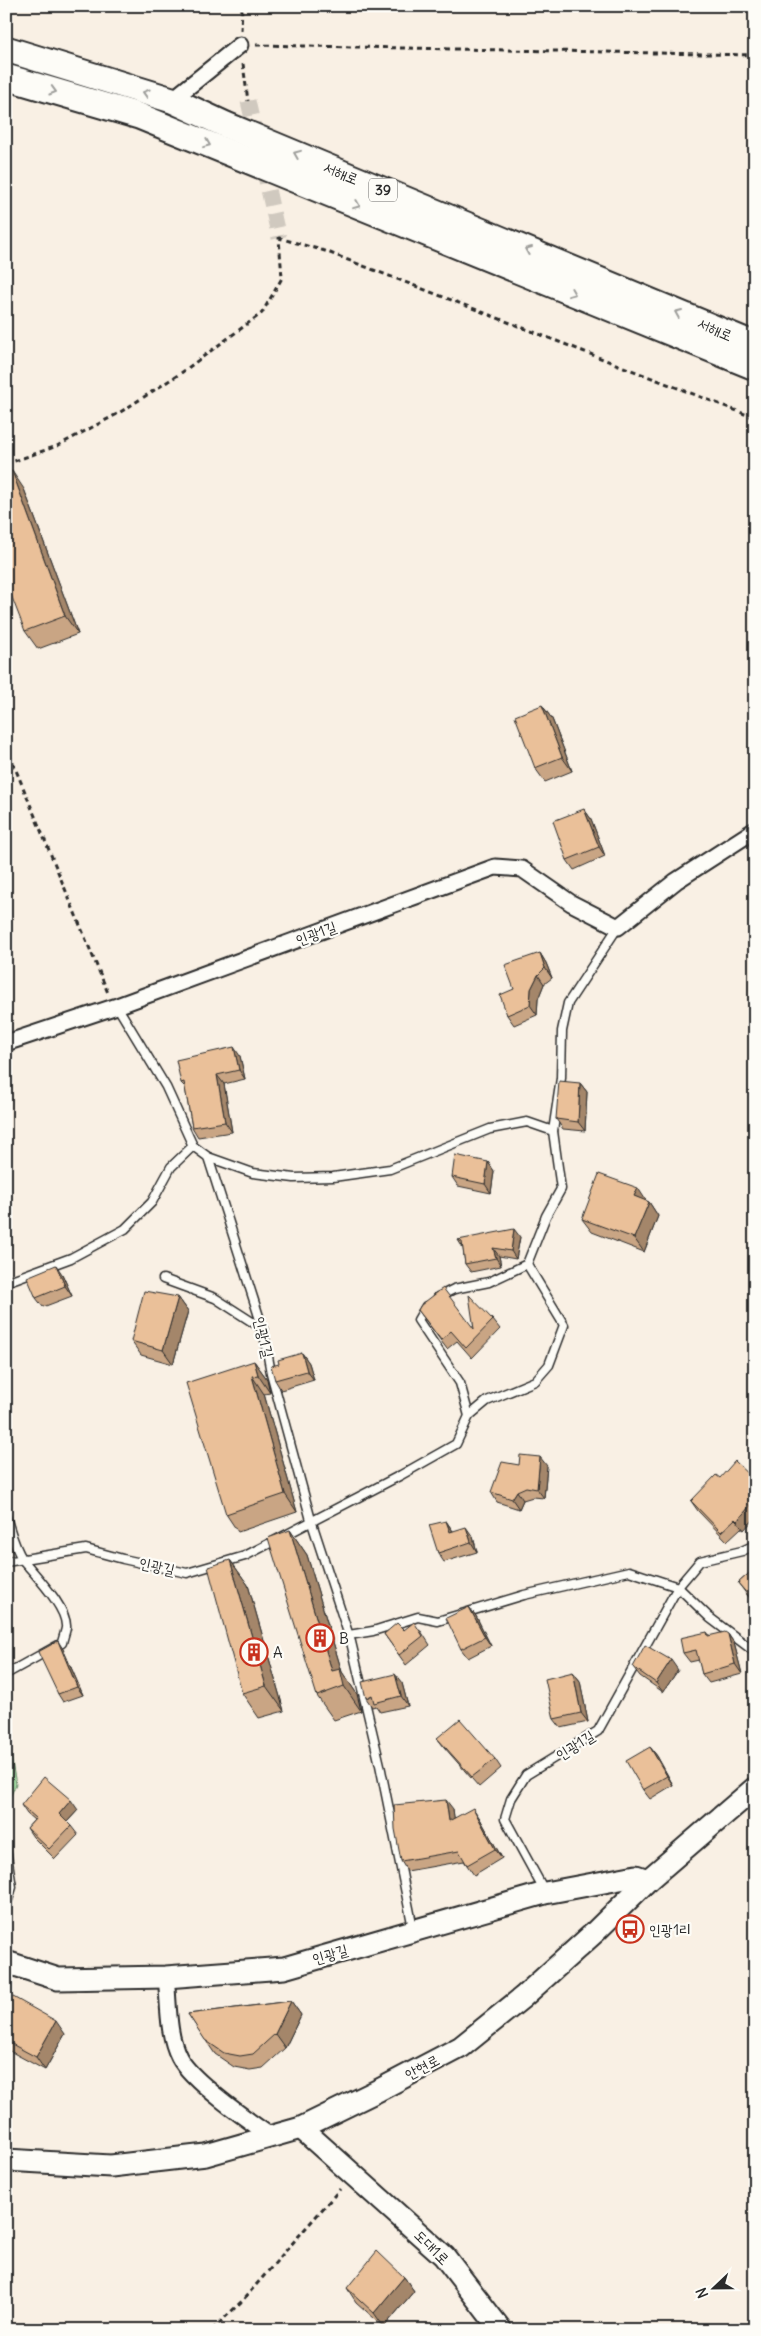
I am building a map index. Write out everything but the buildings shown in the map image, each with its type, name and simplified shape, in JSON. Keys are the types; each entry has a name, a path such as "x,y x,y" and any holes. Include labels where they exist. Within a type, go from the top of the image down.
{"main road":[{"name":"서해로","path":"6,49 172,100 226,126 755,345"},
{"name":"서해로","path":"6,78 139,116 755,367"}],"street":[{"path":"172,100 240,45"},
{"path":"618,927 676,881 755,830"},
{"name":"인광1길","path":"6,1043 116,1006 495,867 522,869 571,903 618,927"},
{"name":"안현로","path":"6,2160 111,2166 206,2155 272,2138 301,2128 461,2047 523,1997 594,1933 648,1880 755,1788"},
{"name":"인광길","path":"6,1962 58,1979 166,1977 284,1968 545,1893 636,1876 648,1880"},
{"path":"166,1977 172,2030 179,2058 200,2082 272,2138"},
{"name":"도대1로","path":"301,2128 444,2256 501,2330"}],"lane":[{"path":"469,1416 460,1383 418,1320 429,1301 454,1289 489,1282 527,1264 546,1216 561,1189 553,1131 561,1078 562,1031 568,1004 618,927"},
{"path":"116,1006 166,1087 193,1146 208,1157 253,1173 294,1178 333,1177 390,1169 490,1129 527,1122 553,1131"},
{"path":"6,1282 71,1258 124,1229 152,1202 170,1167 193,1146"},
{"name":"인광1길","path":"208,1157 264,1329 271,1373 311,1520 349,1635 380,1765 413,1930"},
{"path":"311,1520 401,1475 456,1444 469,1416 487,1401 535,1381 550,1365 564,1325 527,1264"},
{"path":"163,1279 216,1298 264,1329"},
{"path":"6,1517 15,1546 23,1560 44,1582 59,1608 66,1626 62,1643 6,1674"},
{"name":"인광길","path":"6,1562 86,1549 123,1560 187,1573 245,1556 311,1520"},
{"name":"인광1길","path":"545,1893 505,1819 511,1799 526,1775 598,1731 678,1587 700,1561 742,1551 755,1545"},
{"path":"349,1635 373,1631 418,1617 438,1620 524,1595 629,1571 678,1587 710,1618 755,1652"},
{"path":"6,1849 12,1886 6,1906"}],"path":[{"path":"240,45 755,55"},
{"path":"6,464 57,446 119,413 181,373 262,313 282,278 279,238 334,255 755,418"},
{"path":"6,746 104,986 116,1006"},
{"path":"212,2330 241,2302 353,2174"}],"green space":[{"path":"6,1730 16,1784 6,1806"}],"tunnel":[{"path":"248,101 279,238"}],"place":[{"name":"B","path":"320,1638"},
{"name":"A","path":"254,1652"},
{"name":"인광1리","path":"630,1929"}]}
